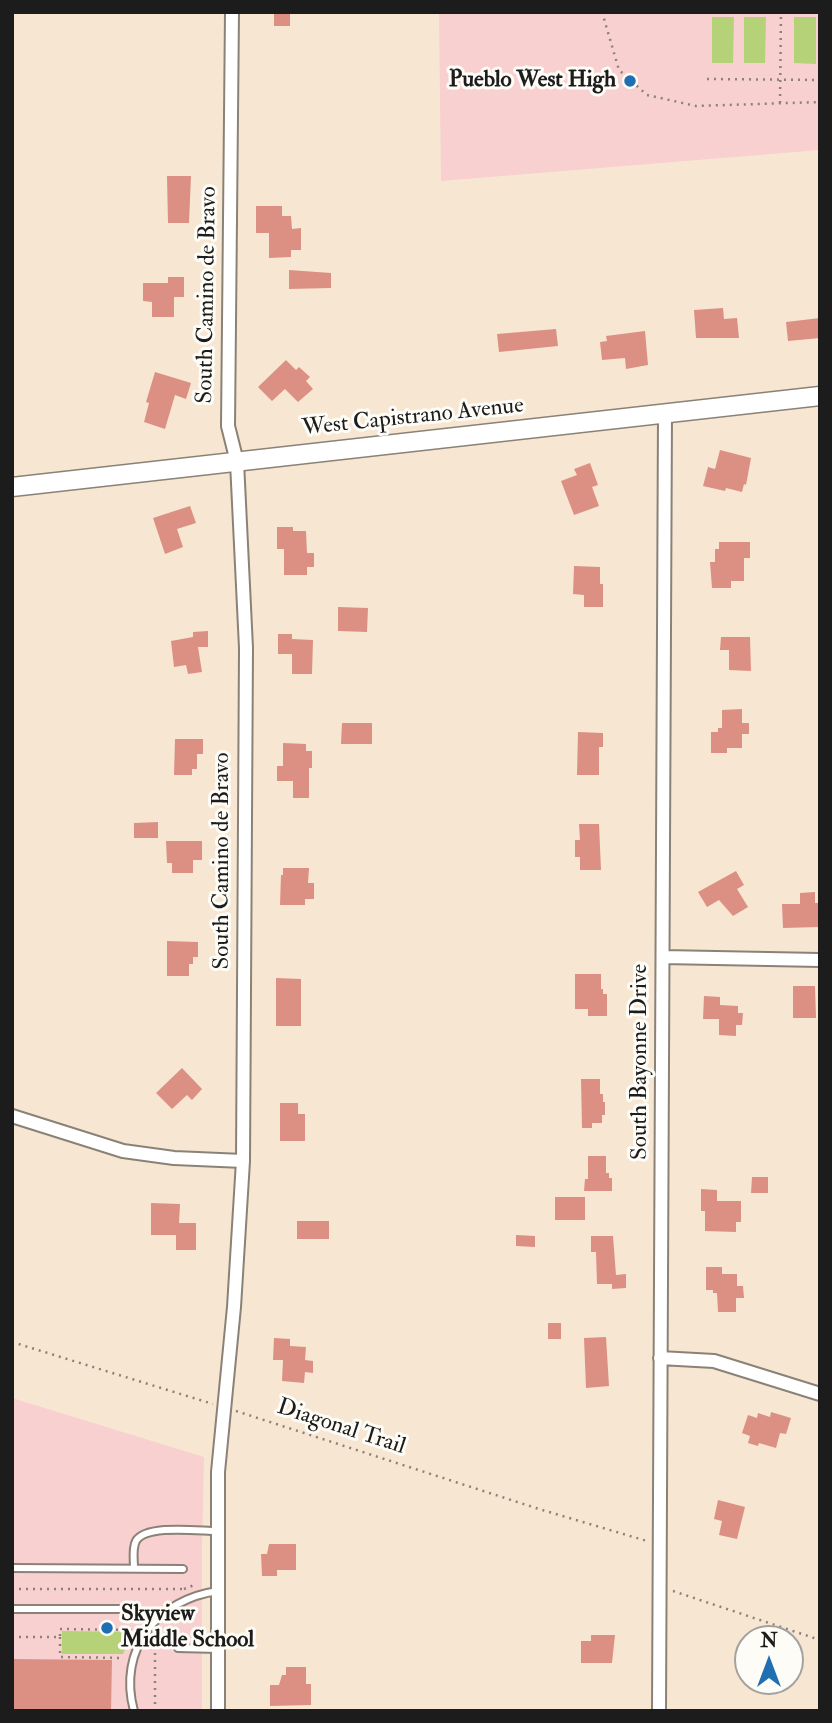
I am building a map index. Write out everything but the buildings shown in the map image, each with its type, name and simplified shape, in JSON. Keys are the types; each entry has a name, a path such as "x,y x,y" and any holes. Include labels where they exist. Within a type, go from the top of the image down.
{"street":[{"name":"South Camino de Bravo","path":"218,1711 218,1472 234,1307 243,1161 246,648 237,462 228,426 232,12"},
{"name":"West Capistrano Avenue","path":"12,487 820,396"},
{"name":"South Bayonne Drive","path":"659,1711 665,414"},
{"path":"663,957 820,960"},
{"path":"12,1116 122,1151 174,1158 243,1161"},
{"path":"660,1358 713,1361 820,1394"}],"lane":[{"path":"134,1569 134,1545 143,1534 151,1531 219,1531"},
{"path":"12,1568 183,1569"},
{"path":"134,1711 131,1675 143,1635 162,1613 174,1604 188,1597 218,1591"},
{"path":"12,1609 133,1609"},
{"path":"177,1648 218,1649"}],"path":[{"path":"602,12 620,70 647,95 696,106 820,102"},
{"path":"780,103 781,12"},
{"path":"706,79 820,80"},
{"name":"Diagonal Trail","path":"12,1342 660,1545"},
{"path":"660,1587 820,1640"},
{"path":"12,1589 184,1589"},
{"path":"125,1658 60,1657 60,1629 137,1630"},
{"path":"12,1637 60,1637"},
{"path":"155,1640 155,1711"}],"shaded area":[{"name":"Pueblo West High","path":"439,12 820,12 820,150 441,181"},
{"name":"Skyview Middle School","path":"12,1398 204,1457 202,1711 12,1711"}],"green space":[{"path":"712,17 734,17 733,63 712,63"},
{"path":"744,17 766,17 765,63 744,63"},
{"path":"794,17 816,17 816,64 794,63"},
{"path":"62,1631 132,1632 123,1654 62,1654"}],"place":[{"name":"Pueblo West High","path":"630,81"},
{"name":"Skyview Middle School","path":"107,1628"}]}
